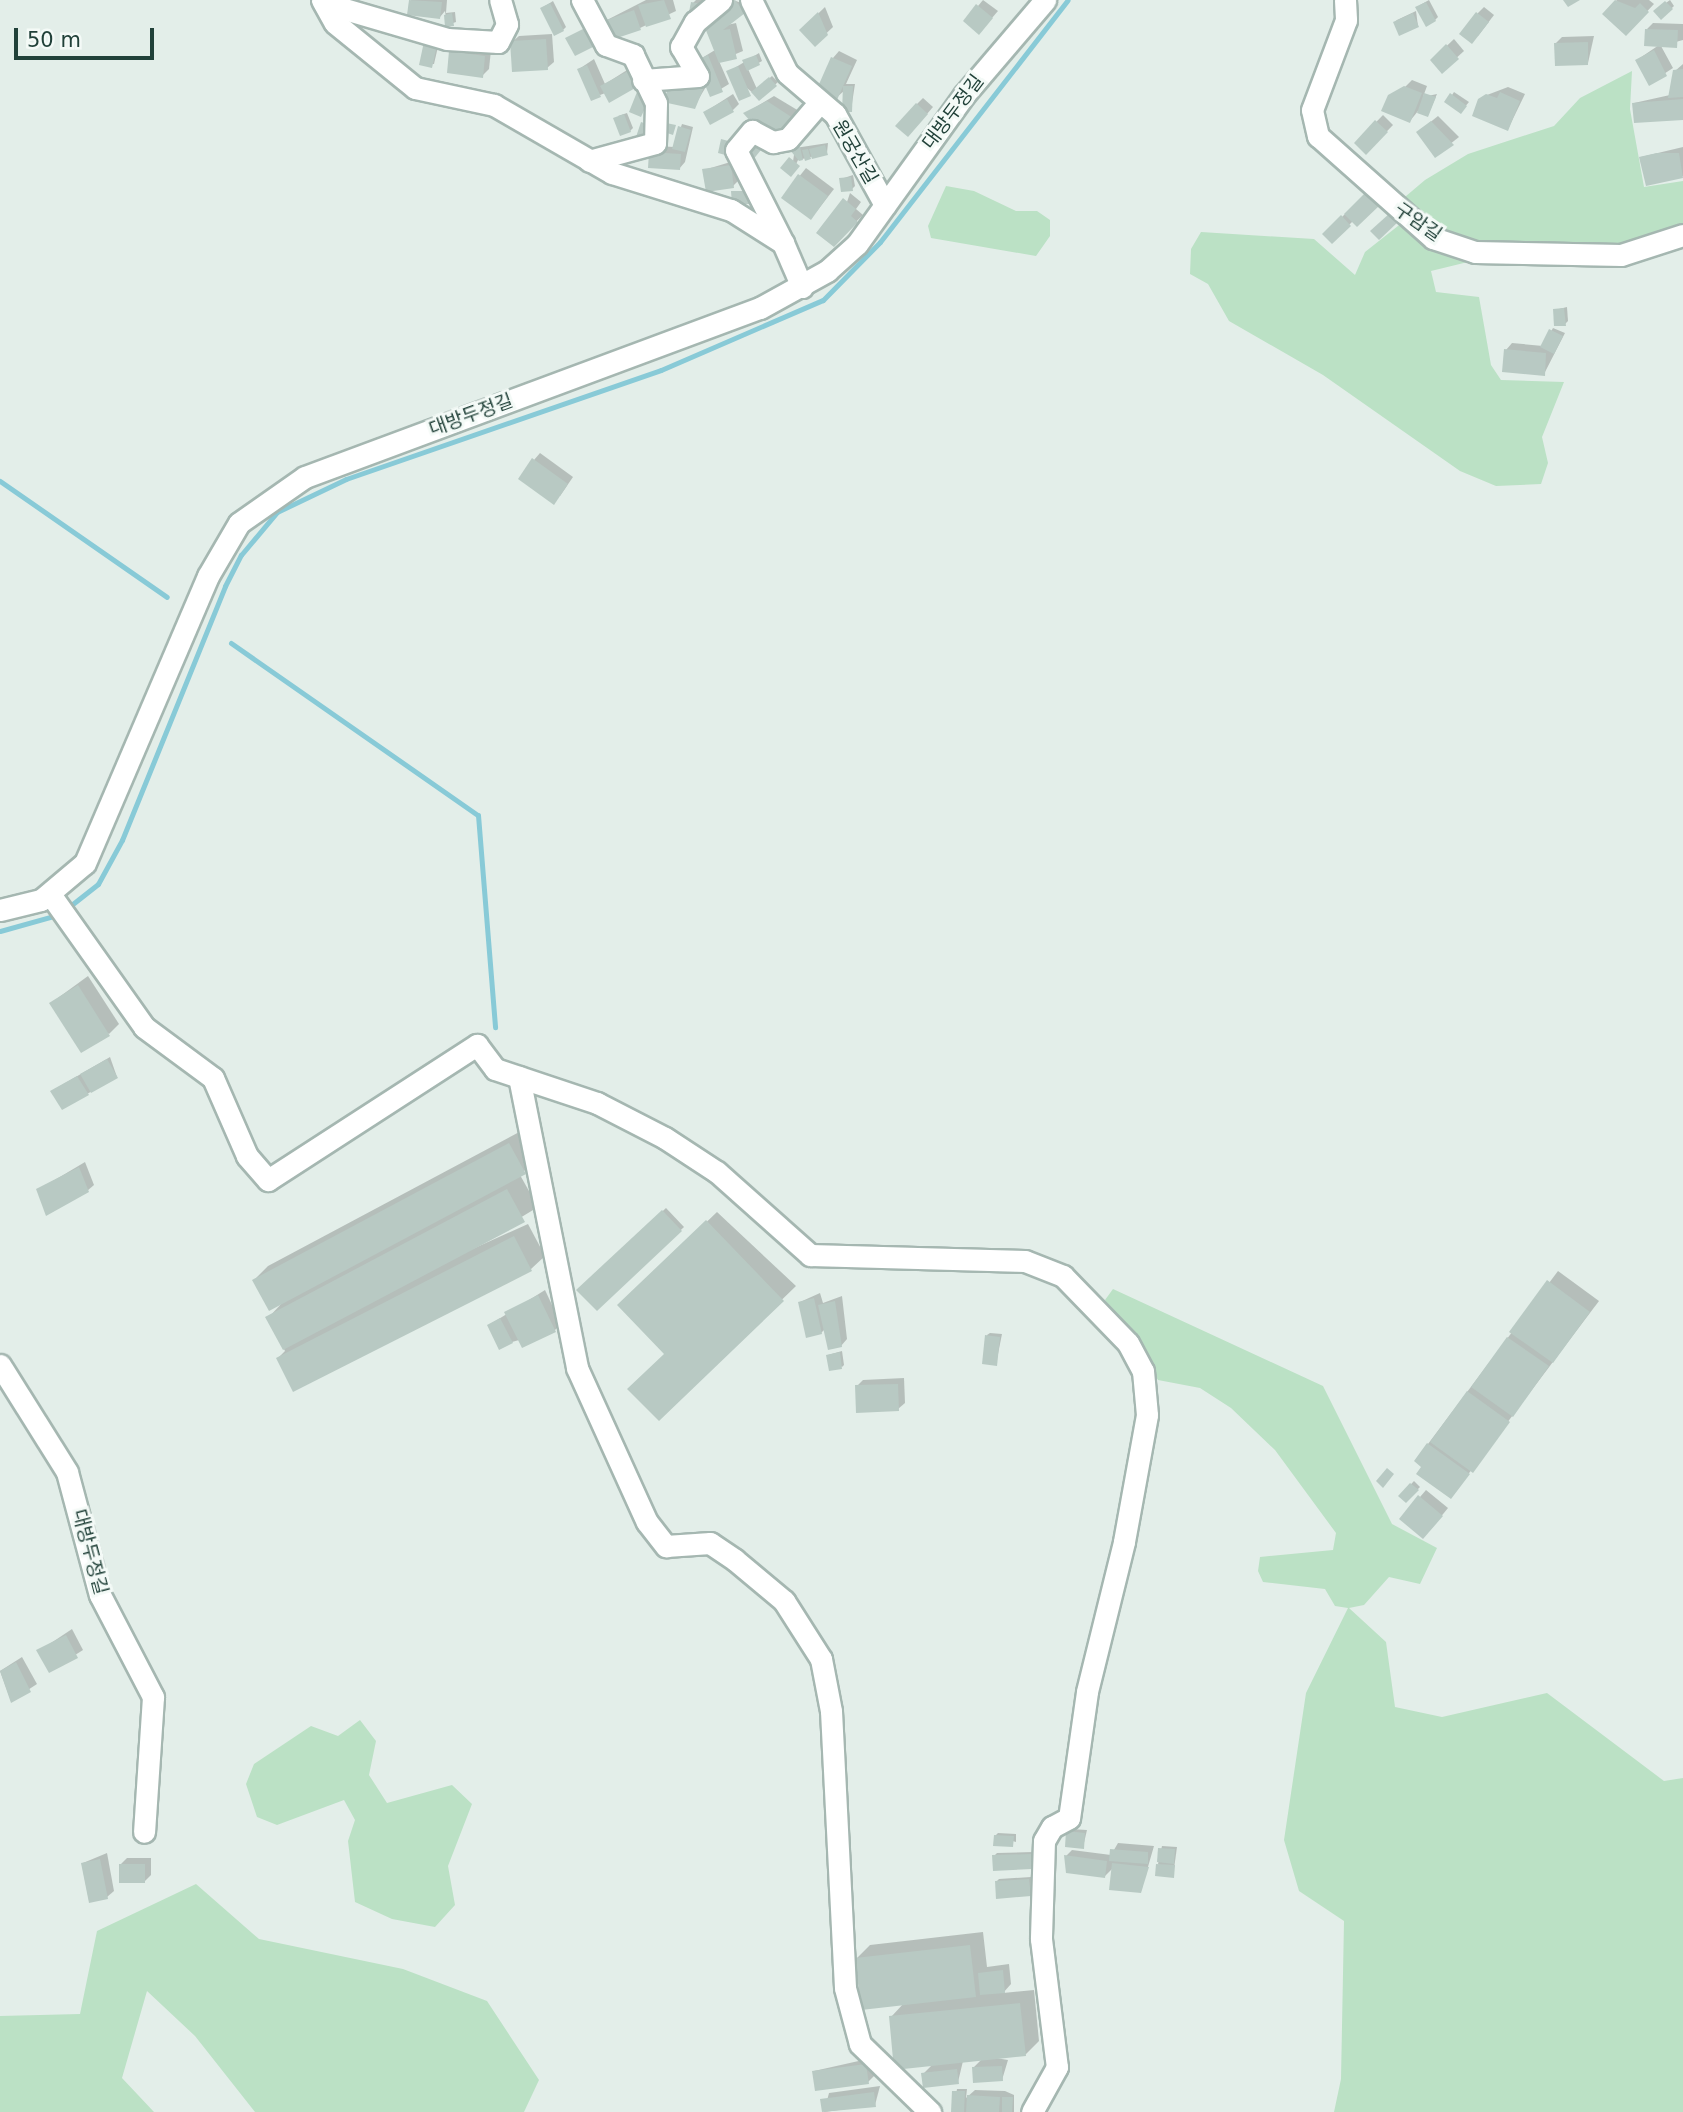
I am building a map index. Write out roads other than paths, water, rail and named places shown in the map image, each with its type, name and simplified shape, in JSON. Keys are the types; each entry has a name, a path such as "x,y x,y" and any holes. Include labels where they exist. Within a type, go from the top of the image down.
{"street":[{"path":"323,1 447,40 498,42 507,24 500,0"},
{"path":"582,0 606,45 633,55 656,103 655,142 589,161"},
{"path":"643,80 698,76 681,47 695,22 721,0"},
{"name":"원궁산길","path":"751,0 787,73 835,114 885,205"},
{"name":"대방두정길","path":"0,910 52,898 85,863 99,838 208,576 231,534 254,510 305,477 802,287 857,244 964,95 1045,0"},
{"name":"구암길","path":"1345,0 1346,20 1312,110 1318,136 1433,237 1475,252 1621,256 1683,235"},
{"path":"323,1 335,23 415,88 509,111 589,161 642,186 709,200 783,243"},
{"path":"802,287 736,150 752,131 773,142 789,139 819,103"},
{"path":"52,898 144,1027 213,1078 247,1156 268,1180 469,1046 485,1049 495,1069 597,1103 665,1138 717,1172 810,1255 945,1254 1045,1267 1082,1293 1138,1357 1148,1402 1125,1542 1087,1692 1069,1818 1052,1827 1044,1842 1041,1939 1057,2060 1046,2096 1032,2112"},
{"path":"519,1077 577,1368 647,1522 666,1546 710,1543 735,1560 784,1601 821,1660 831,1711 845,1988 860,2045 930,2112"},
{"name":"대방두정길","path":"0,1365 67,1472 100,1595 153,1697 144,1832"}],"waterway":[{"path":"65,910 98,884 122,840 225,586 241,555 277,512 346,479 661,370 823,300 880,242 1068,0"},
{"path":"0,481 167,597"},
{"path":"231,643 478,815 495,1027"},
{"path":"0,931 57,915"}]}
